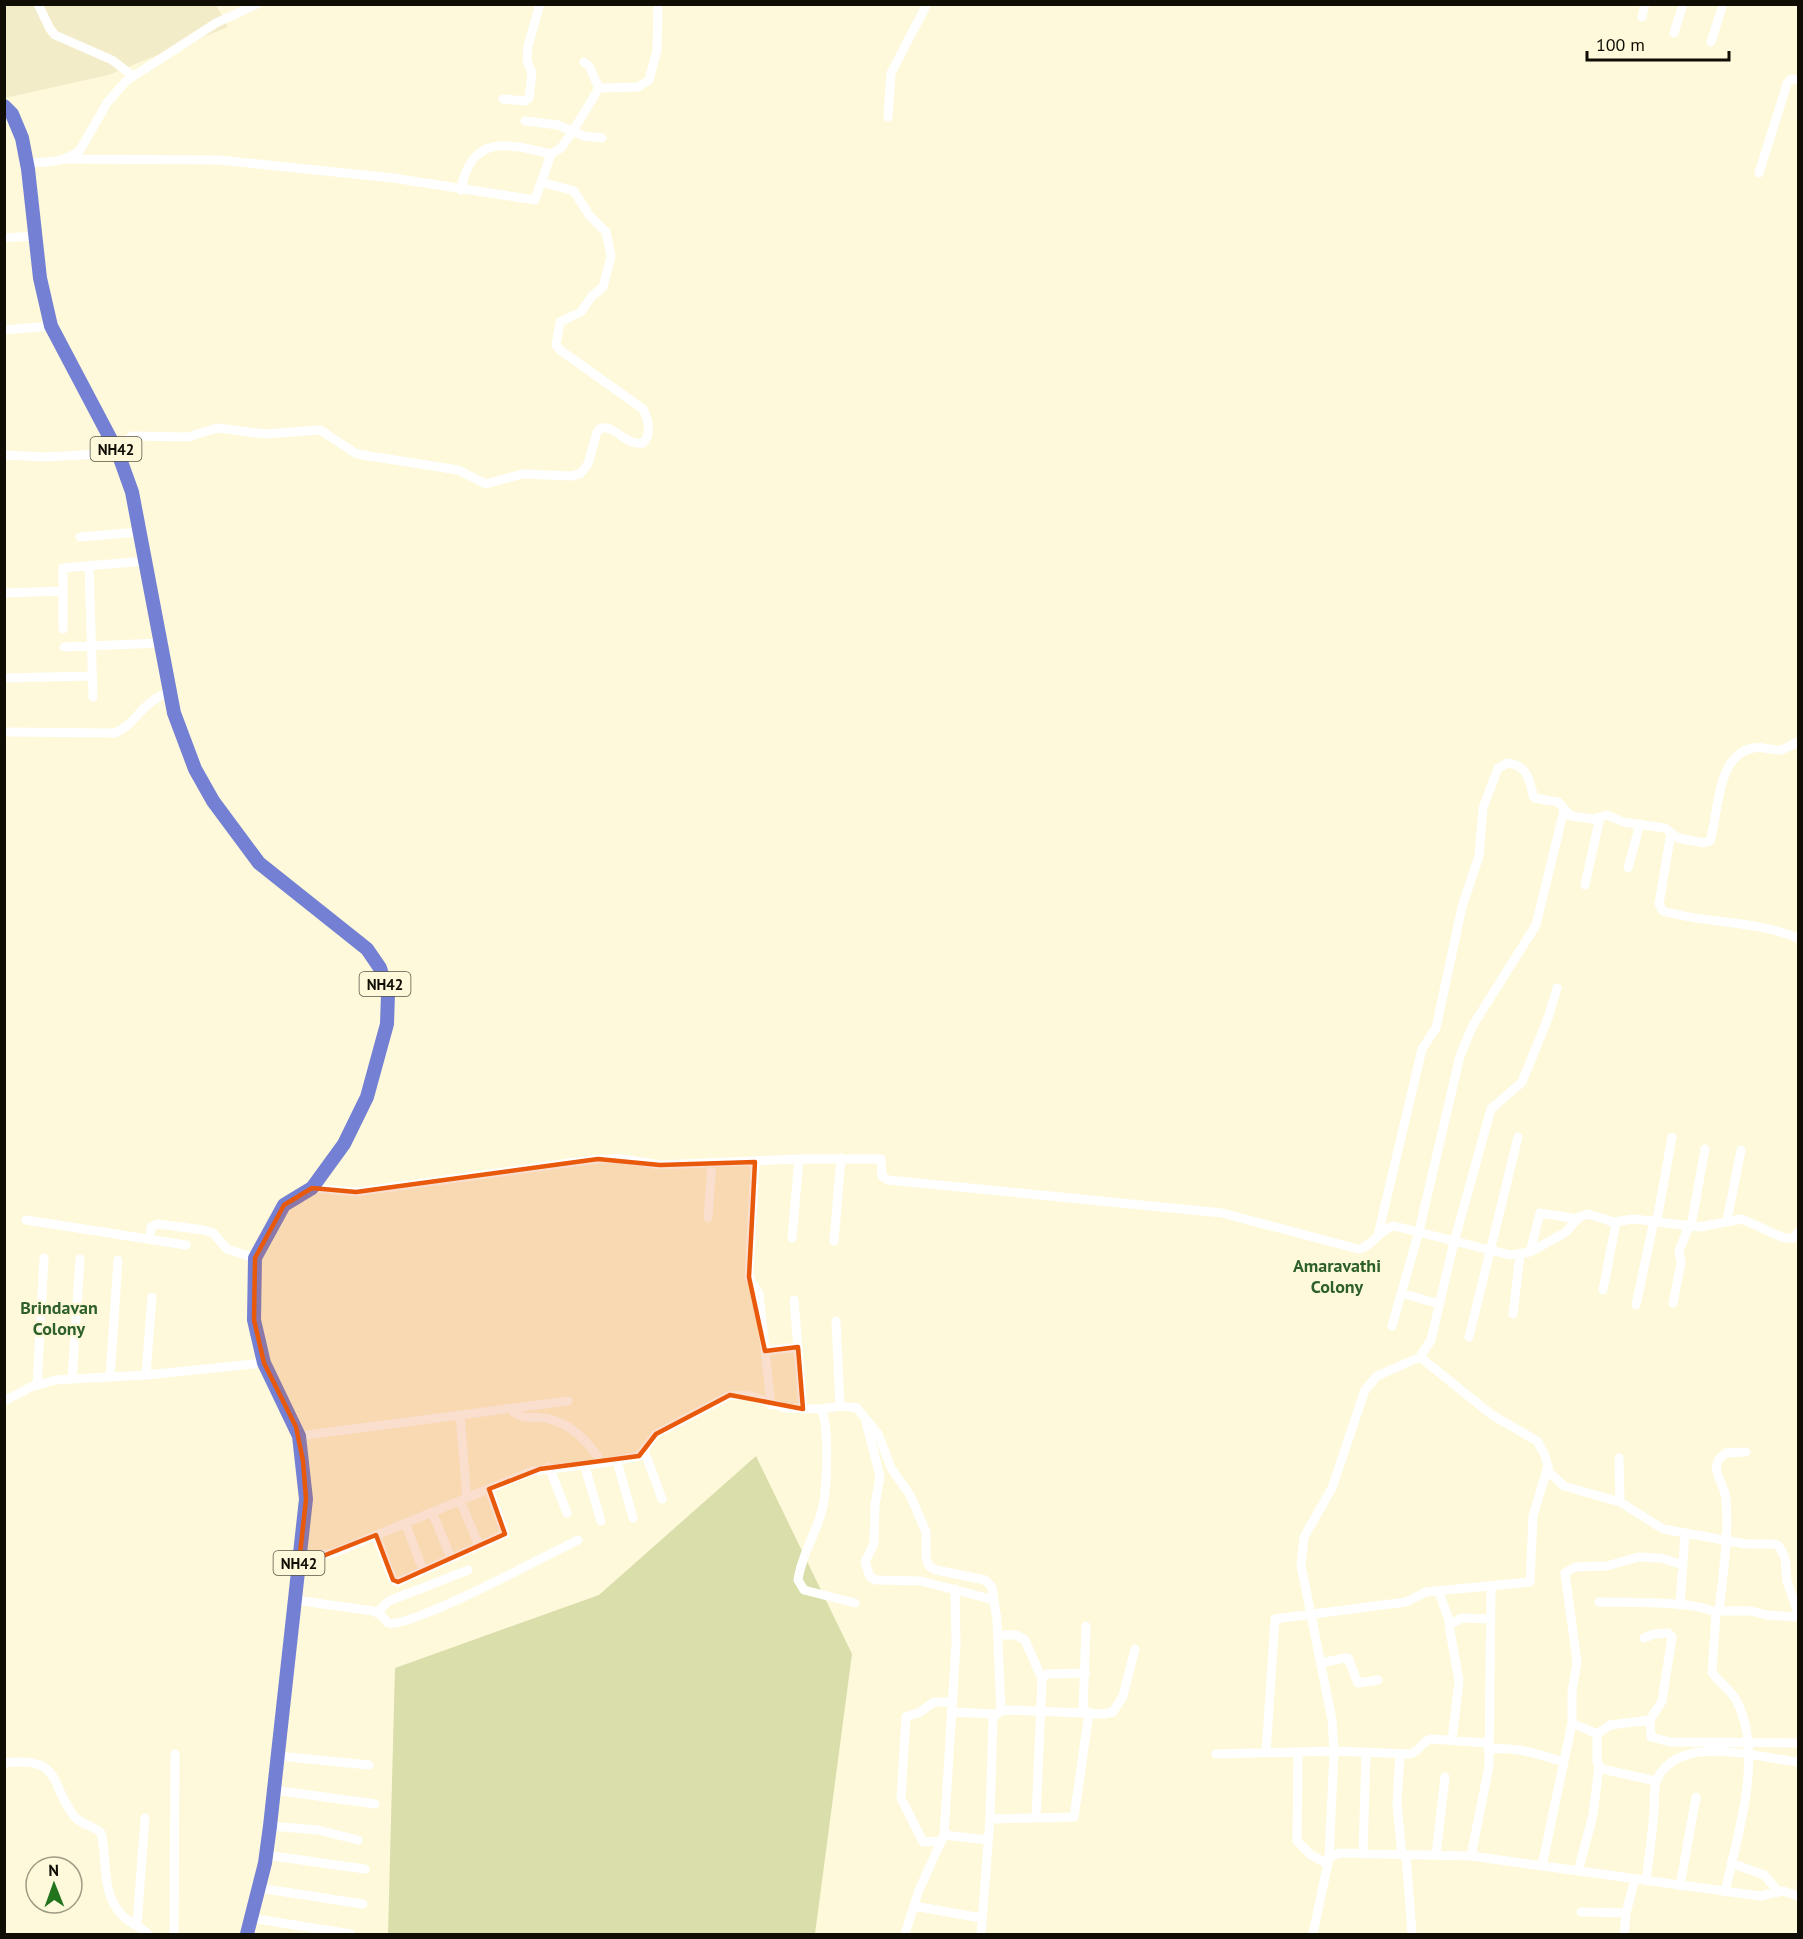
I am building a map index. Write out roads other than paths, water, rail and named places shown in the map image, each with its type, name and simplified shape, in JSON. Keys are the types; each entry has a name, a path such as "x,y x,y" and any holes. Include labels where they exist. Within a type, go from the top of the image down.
{"highway":[{"name":"NH42","path":"4,106 12,114 22,138 27,163 34,236 51,326 117,451 132,492 170,692 183,742 213,801 259,863 367,949 380,968 388,994 387,1023 367,1097 344,1144 312,1188 284,1205 255,1258 254,1320 264,1363 299,1436 306,1499 270,1826 266,1855 248,1935"}],"street":[{"path":"38,4 55,35 112,60 133,76"},
{"path":"66,159 80,150 107,103 133,76 216,23 257,4"},
{"path":"503,99 525,101 529,98 532,73 527,61 528,46 540,4"},
{"path":"599,88 638,87 650,80 657,50 658,4"},
{"path":"888,117 891,73 927,4"},
{"path":"1642,17 1645,4"},
{"path":"1674,33 1683,4"},
{"path":"1711,42 1723,4"},
{"path":"584,62 589,66 599,88"},
{"path":"1759,173 1787,84 1791,80 1798,80"},
{"path":"27,163 66,159 219,160 393,178 533,201 537,199 540,182 551,154 561,148 599,88"},
{"path":"525,121 558,125 584,136 602,138"},
{"path":"461,190 469,163 494,145 505,144 551,154"},
{"path":"4,456 45,457 117,451 132,436 180,437 217,428 265,434 320,430 357,454 462,471 481,483 491,484 522,474 571,476 580,474 588,464 597,432 601,428 610,429 628,442 643,443 648,439 648,426 646,416 638,404 556,345 561,322 581,312 605,283 611,256 610,244 606,232 589,215 574,190 540,182"},
{"path":"4,238 34,236"},
{"path":"4,330 51,326"},
{"path":"80,537 140,532"},
{"path":"63,629 63,567 146,561"},
{"path":"89,565 93,697"},
{"path":"6,593 62,591"},
{"path":"64,647 161,643"},
{"path":"4,678 92,675"},
{"path":"4,732 115,733 127,726 148,701 170,692"},
{"path":"1378,1236 1422,1049 1436,1028 1462,907 1479,856 1484,808 1498,768 1508,763 1524,770 1531,780 1534,798 1558,802 1571,816 1592,819 1607,815 1623,822 1665,828 1678,838 1704,843 1710,841 1722,785 1735,759 1752,748 1780,750 1798,742"},
{"path":"1392,1326 1419,1232 1460,1056 1473,1025 1536,925 1564,810"},
{"path":"1585,885 1600,817"},
{"path":"1628,868 1640,824"},
{"path":"1671,833 1659,904 1663,911 1758,926 1798,938"},
{"path":"1312,1935 1328,1861 1334,1751 1332,1720 1301,1564 1305,1533 1332,1488 1365,1390 1377,1376 1420,1357 1431,1340 1454,1242 1491,1109 1522,1082 1548,1018 1557,988"},
{"path":"1469,1337 1518,1137"},
{"path":"1636,1305 1672,1137"},
{"path":"1673,1303 1681,1263 1679,1251 1690,1226 1705,1149"},
{"path":"1727,1221 1741,1150"},
{"path":"834,1241 841,1158"},
{"path":"312,1188 356,1192 598,1159 660,1165 712,1161 881,1159 882,1176 888,1180 1222,1213 1358,1249 1367,1247 1385,1228 1394,1226 1491,1252 1525,1253 1566,1232 1583,1215 1593,1214 1616,1222 1630,1219 1655,1220 1704,1227 1727,1221 1747,1220 1784,1238 1794,1238 1798,1232"},
{"path":"792,1238 799,1159"},
{"path":"708,1218 712,1161"},
{"path":"755,1162 749,1277 759,1294 771,1405"},
{"path":"1513,1314 1525,1253 1540,1213 1578,1219"},
{"path":"26,1220 186,1245"},
{"path":"1603,1290 1616,1222"},
{"path":"150,1239 151,1227 155,1224 204,1230 213,1233 227,1250 255,1258"},
{"path":"37,1384 44,1258"},
{"path":"72,1379 80,1259"},
{"path":"110,1377 118,1260"},
{"path":"1401,1293 1438,1304"},
{"path":"146,1375 152,1297"},
{"path":"794,1300 803,1409"},
{"path":"836,1321 840,1406"},
{"path":"765,1351 798,1347"},
{"path":"1420,1357 1492,1415 1537,1441 1553,1477 1564,1486 1620,1502 1659,1528 1726,1538 1746,1544 1779,1546 1785,1557 1787,1581 1798,1615 1717,1611 1680,1605 1599,1602"},
{"path":"4,1401 37,1384 264,1363"},
{"path":"300,1554 323,1556 532,1471 549,1467 617,1461 639,1456 656,1434 730,1395 751,1396 771,1405 803,1409 840,1406 857,1408 879,1434 891,1468 910,1495 924,1526 926,1558 929,1566 936,1570 989,1582 994,1600 998,1635 998,1712 981,1935"},
{"path":"299,1436 568,1401"},
{"path":"511,1409 521,1418 548,1418 567,1426 593,1449 602,1463"},
{"path":"821,1409 827,1429 822,1510 801,1566 799,1584 804,1590 855,1603"},
{"path":"460,1415 464,1499 479,1545"},
{"path":"866,1416 879,1471 874,1505 874,1543 865,1562 866,1571 876,1580 921,1581 994,1600"},
{"path":"644,1450 662,1499"},
{"path":"1725,1892 1746,1794 1747,1728 1736,1700 1712,1672 1726,1538 1726,1497 1717,1480 1717,1465 1726,1453 1746,1452"},
{"path":"1619,1458 1620,1502"},
{"path":"617,1461 633,1518"},
{"path":"584,1464 601,1521"},
{"path":"1266,1753 1273,1624 1278,1618 1312,1616 1406,1602 1426,1592 1527,1583 1532,1580 1533,1516 1548,1466"},
{"path":"549,1467 567,1513"},
{"path":"376,1535 393,1580 398,1582 506,1533 489,1489"},
{"path":"432,1512 451,1558"},
{"path":"405,1524 423,1570"},
{"path":"1680,1605 1685,1533"},
{"path":"295,1600 377,1612 388,1623 396,1624 429,1612 578,1540"},
{"path":"1542,1866 1572,1723 1572,1692 1577,1662 1572,1637 1566,1571 1575,1568 1607,1566 1649,1556 1683,1565"},
{"path":"377,1612 389,1601 468,1570"},
{"path":"1471,1856 1490,1766 1488,1746 1491,1587"},
{"path":"906,1935 914,1906 943,1838 956,1644 955,1589"},
{"path":"1439,1592 1450,1623 1449,1634 1457,1659 1459,1681 1452,1740"},
{"path":"1450,1623 1471,1618 1491,1619"},
{"path":"990,1819 1070,1818 1077,1813 1079,1766 1086,1711 1086,1626"},
{"path":"1644,1638 1661,1632 1672,1636 1662,1701 1650,1720 1649,1733 1654,1739 1692,1743 1798,1743"},
{"path":"998,1635 1016,1635 1025,1640 1042,1679 1036,1818"},
{"path":"951,1712 1086,1711 1104,1714 1118,1707 1135,1649"},
{"path":"1321,1663 1348,1658 1358,1683 1378,1680"},
{"path":"1042,1679 1047,1674 1086,1673"},
{"path":"952,1702 934,1702 920,1712 906,1717 902,1803 923,1842 943,1838 988,1840"},
{"path":"1597,1734 1610,1725 1650,1720"},
{"path":"1572,1723 1597,1734"},
{"path":"1578,1871 1593,1815 1599,1766 1597,1734"},
{"path":"1216,1754 1334,1751 1416,1753 1428,1739 1526,1749 1564,1762"},
{"path":"1298,1752 1297,1841 1311,1855 1328,1861"},
{"path":"1363,1854 1366,1752"},
{"path":"1646,1881 1656,1781 1669,1764 1693,1753 1747,1753 1798,1762"},
{"path":"174,1935 175,1754"},
{"path":"1400,1754 1397,1804 1412,1935"},
{"path":"278,1756 369,1765"},
{"path":"4,1763 28,1761 44,1768 56,1780 76,1818 101,1833 105,1877 114,1902 121,1914 148,1935"},
{"path":"1599,1766 1656,1781"},
{"path":"1436,1855 1445,1777"},
{"path":"274,1790 375,1804"},
{"path":"1680,1886 1696,1797"},
{"path":"137,1925 144,1818"},
{"path":"270,1826 318,1830 358,1840"},
{"path":"1328,1861 1339,1853 1471,1856 1725,1892 1760,1896 1778,1891 1798,1896"},
{"path":"266,1855 365,1869"},
{"path":"1731,1863 1764,1875 1778,1891"},
{"path":"1624,1935 1626,1913 1635,1879"},
{"path":"259,1888 363,1904"},
{"path":"914,1906 981,1918"},
{"path":"1581,1912 1626,1913"},
{"path":"251,1918 351,1935"}],"district":[{"name":"Amaravathi Colony","path":"1337,1275"},
{"name":"Brindavan Colony","path":"59,1317"}]}
